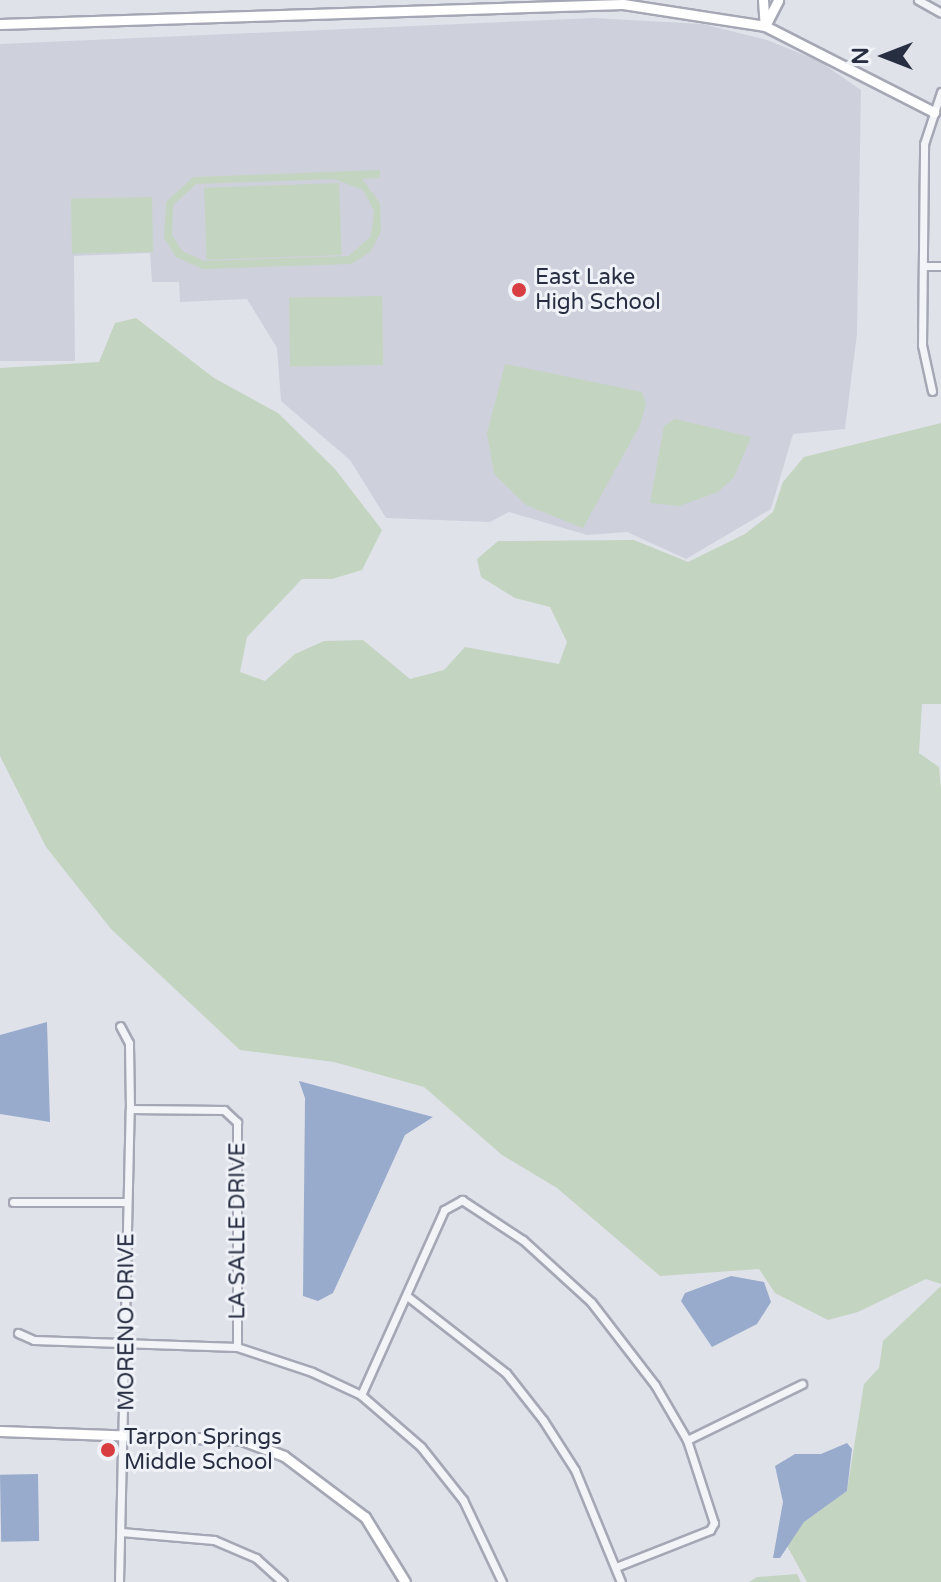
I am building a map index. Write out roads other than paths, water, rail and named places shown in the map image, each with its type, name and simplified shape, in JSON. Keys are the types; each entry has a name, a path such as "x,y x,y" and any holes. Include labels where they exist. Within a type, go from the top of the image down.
{"street":[{"path":"763,0 765,26"},
{"path":"765,26 778,0"},
{"path":"918,0 941,13"},
{"path":"0,24 623,4 765,26 934,112"},
{"path":"932,391 922,345 924,144 941,92"},
{"path":"923,266 941,266"},
{"path":"120,1026 129,1043 130,1109"},
{"name":"MORENO DRIVE","path":"119,1582 126,1432 130,1109"},
{"name":"LA SALLE DRIVE","path":"130,1109 224,1110 237,1122 237,1347"},
{"path":"361,1395 444,1210 462,1200 523,1240 591,1302 655,1385 687,1440 714,1513 710,1530 616,1567"},
{"path":"13,1202 127,1202"},
{"path":"407,1296 506,1373 543,1420 575,1470 621,1582"},
{"path":"18,1333 34,1340 237,1347 312,1372 361,1395 421,1447 463,1500 502,1582"},
{"path":"687,1440 802,1384"},
{"path":"0,1431 126,1432 242,1440 284,1456 365,1517 405,1582"},
{"path":"121,1532 214,1540 256,1558 283,1582"}],"water":[{"path":"47,1022 50,1122 0,1114 0,1035"},
{"path":"299,1081 433,1117 405,1135 333,1293 318,1301 303,1296 305,1098"},
{"path":"731,1276 764,1282 771,1302 757,1324 712,1347 681,1301 685,1293"},
{"path":"847,1443 852,1449 847,1491 804,1522 780,1558 773,1558 783,1502 775,1466 795,1454 821,1454"},
{"path":"38,1474 39,1541 1,1542 0,1475"}],"place":[{"name":"East Lake High School","path":"519,290"},
{"name":"Tarpon Springs Middle School","path":"108,1450"}]}
